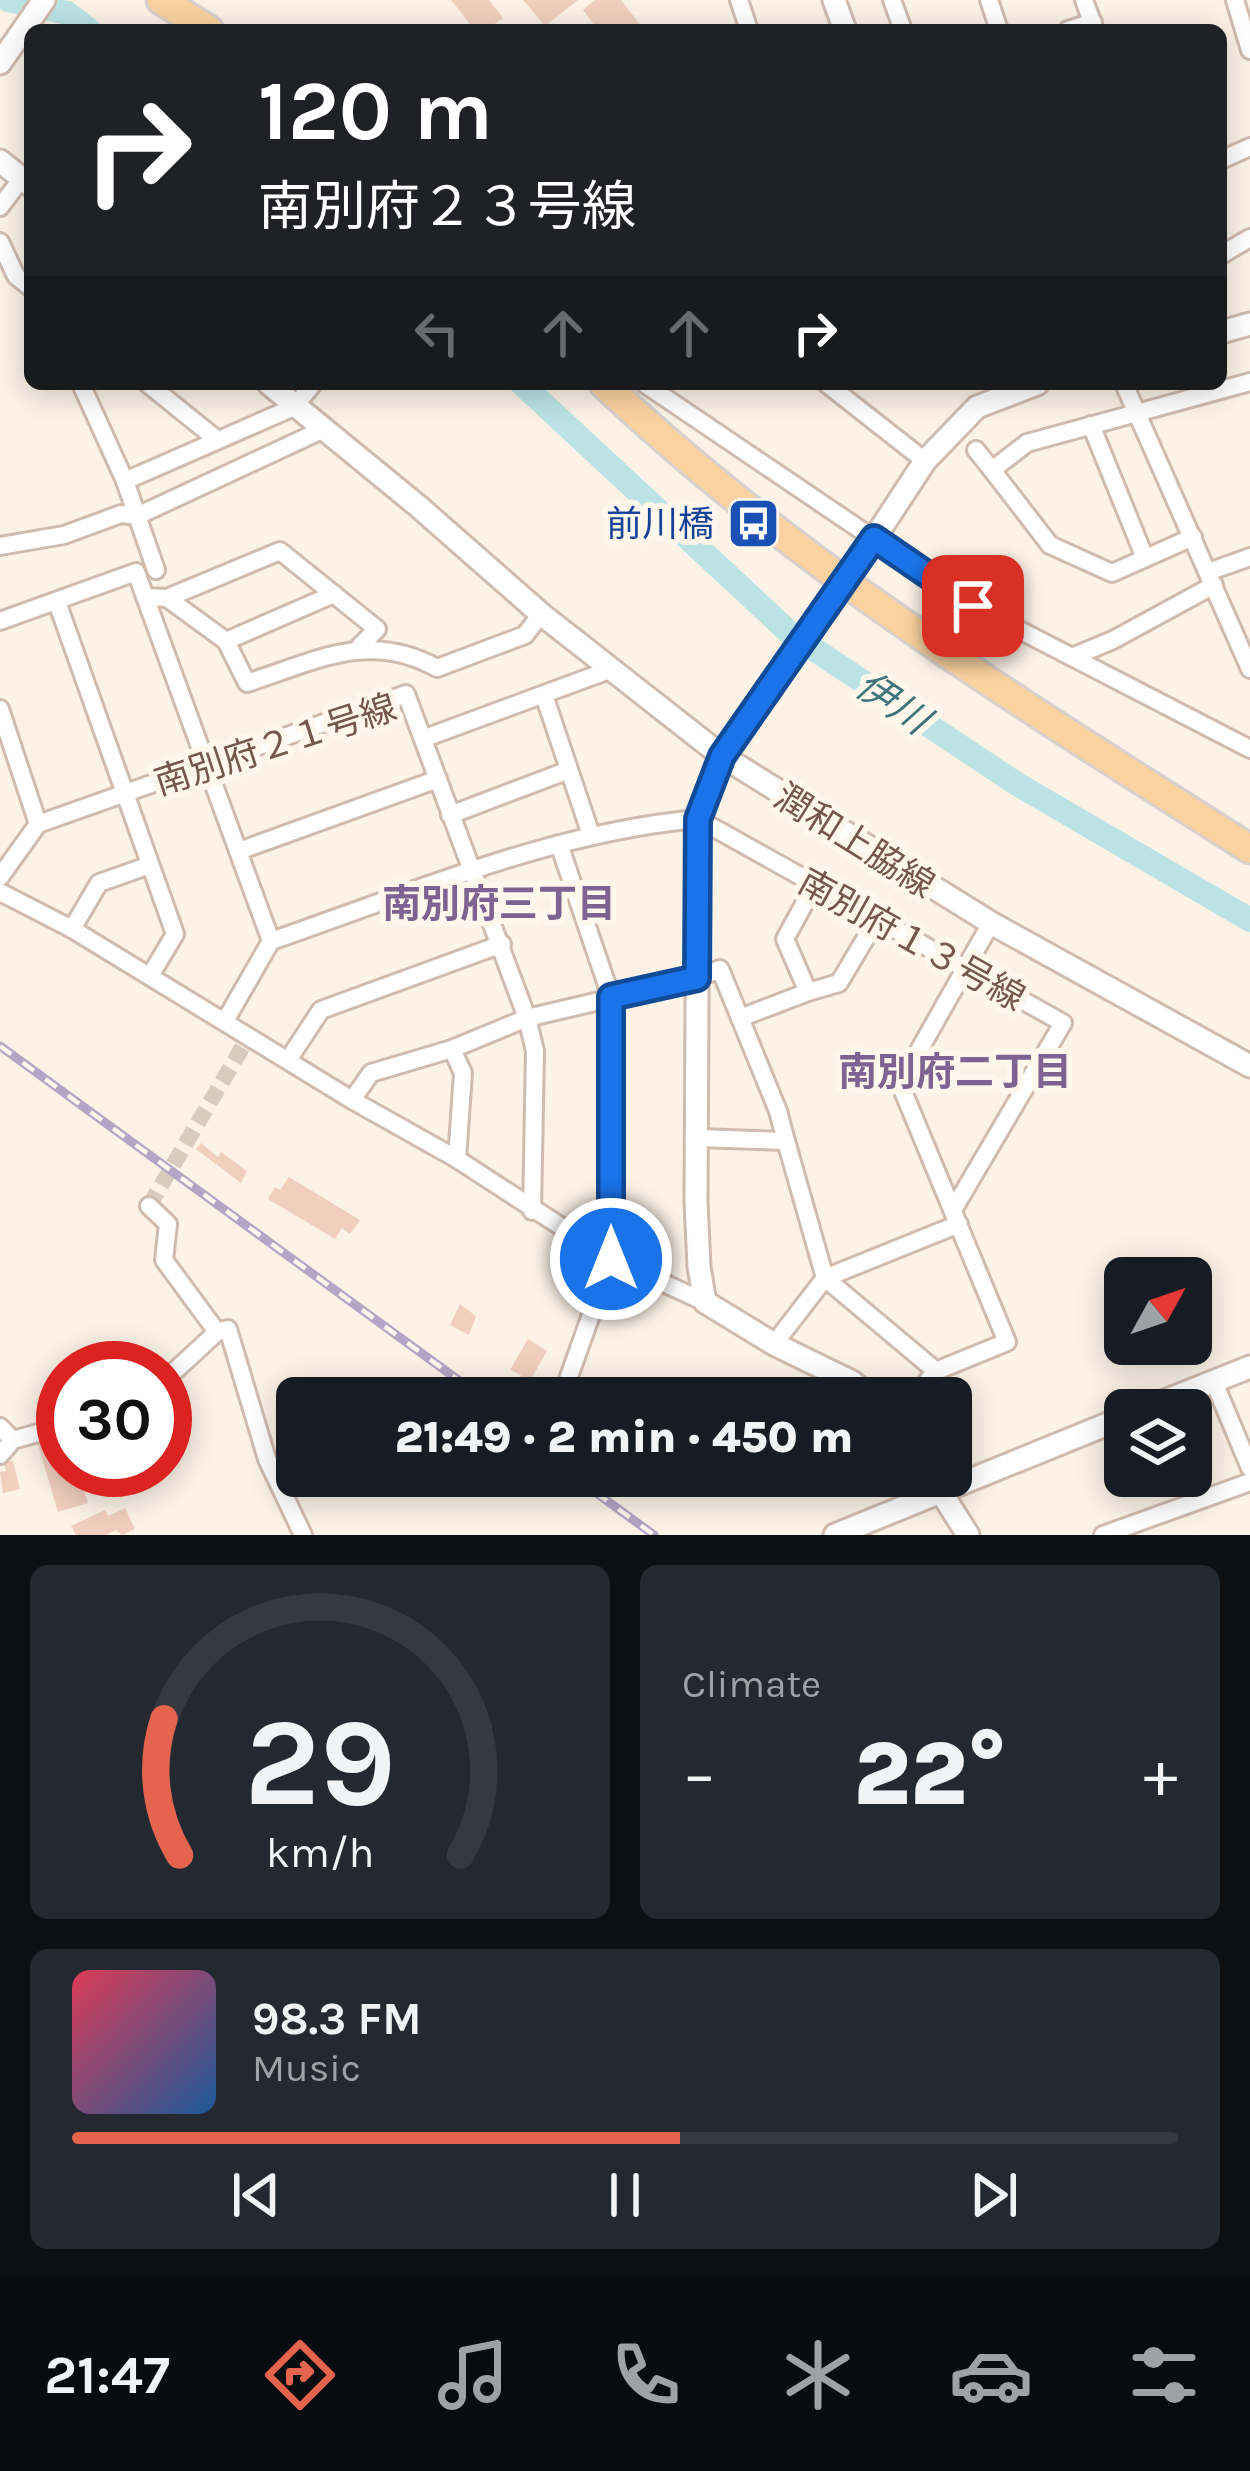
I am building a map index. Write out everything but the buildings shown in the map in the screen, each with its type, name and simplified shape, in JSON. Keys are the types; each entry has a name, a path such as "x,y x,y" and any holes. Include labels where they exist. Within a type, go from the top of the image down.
{"main road":[{"path":"161,0 199,24"},
{"path":"616,390 700,469 842,585 1250,849"}],"street":[{"path":"1235,0 1250,50"},
{"path":"3,59 24,29"},
{"path":"0,161 24,180"},
{"path":"0,207 24,184"},
{"path":"0,242 16,276 24,282"},
{"path":"992,470 1027,443 1249,386"},
{"path":"84,390 125,481 156,570"},
{"path":"155,390 215,438"},
{"name":"潤和上脇線","path":"276,390 541,614 722,756 991,923 1250,1066"},
{"path":"125,481 294,407 308,390"},
{"path":"654,390 973,606 1250,749"},
{"path":"835,390 925,461"},
{"path":"971,390 977,407"},
{"path":"706,1302 699,1268 698,819 722,756 925,461 977,407 1021,390"},
{"path":"1127,390 1250,669"},
{"path":"1091,425 1145,558"},
{"path":"0,546 64,535 121,514 137,516 324,429"},
{"path":"976,450 1050,545 1112,573 1193,537"},
{"path":"145,597 167,598 280,551 376,629 360,646"},
{"path":"1072,657 1113,640 1250,557"},
{"path":"0,621 136,572 272,941"},
{"path":"226,641 334,594"},
{"path":"167,598 226,641 247,683 360,646 408,652 437,668 525,635 541,614"},
{"path":"57,602 175,934 150,976"},
{"path":"425,738 612,669"},
{"name":"南別府２１号線","path":"38,824 406,694 527,1018 535,1051 532,1211"},
{"path":"544,695 591,835"},
{"path":"0,709 38,824 0,877"},
{"path":"450,814 569,770"},
{"path":"239,851 438,779"},
{"path":"225,1021 272,941 559,844 698,819"},
{"name":"南別府１３号線","path":"698,819 1063,1023 956,1217"},
{"path":"559,844 611,997 611,1259 569,1377"},
{"path":"72,928 99,883 150,865"},
{"path":"808,992 785,939 815,884"},
{"path":"0,892 72,928 457,1159 611,1259 706,1302 774,1344 842,1377"},
{"path":"740,1018 839,983 878,919"},
{"path":"931,1377 1007,1342 900,1084 991,923"},
{"path":"288,1060 321,1010 502,944"},
{"path":"352,1100 371,1073 527,1018 720,969 778,1111 825,1278 936,1371"},
{"path":"452,1048 463,1073 457,1159"},
{"path":"698,1138 786,1141"},
{"path":"149,1206 168,1224 164,1260 217,1332"},
{"path":"774,1344 825,1278 956,1217"},
{"path":"192,1355 217,1332 228,1329 267,1459 303,1535"},
{"path":"1196,1389 1250,1367"},
{"path":"1214,1382 1250,1468"},
{"path":"972,1470 1104,1424"},
{"path":"0,1455 7,1434"},
{"path":"1103,1535 1250,1482"},
{"path":"835,1535 908,1497"},
{"path":"944,1497 968,1535"}],"waterway":[{"name":"伊川","path":"8,0 67,13 81,24"},
{"name":"伊川","path":"528,390 791,634 1017,784 1250,920"}],"tunnel":[{"path":"149,1206 249,1036"}],"railway":[{"path":"0,1046 454,1377"},
{"path":"602,1497 654,1535"}],"place":[{"name":"前川橋","path":"753,523"}],"district":[{"name":"南別府三丁目","path":"499,903"},
{"name":"南別府二丁目","path":"955,1071"}],"route":[{"path":"611,1259 611,997 697,978 698,819 722,756 874,538 973,606"}]}
